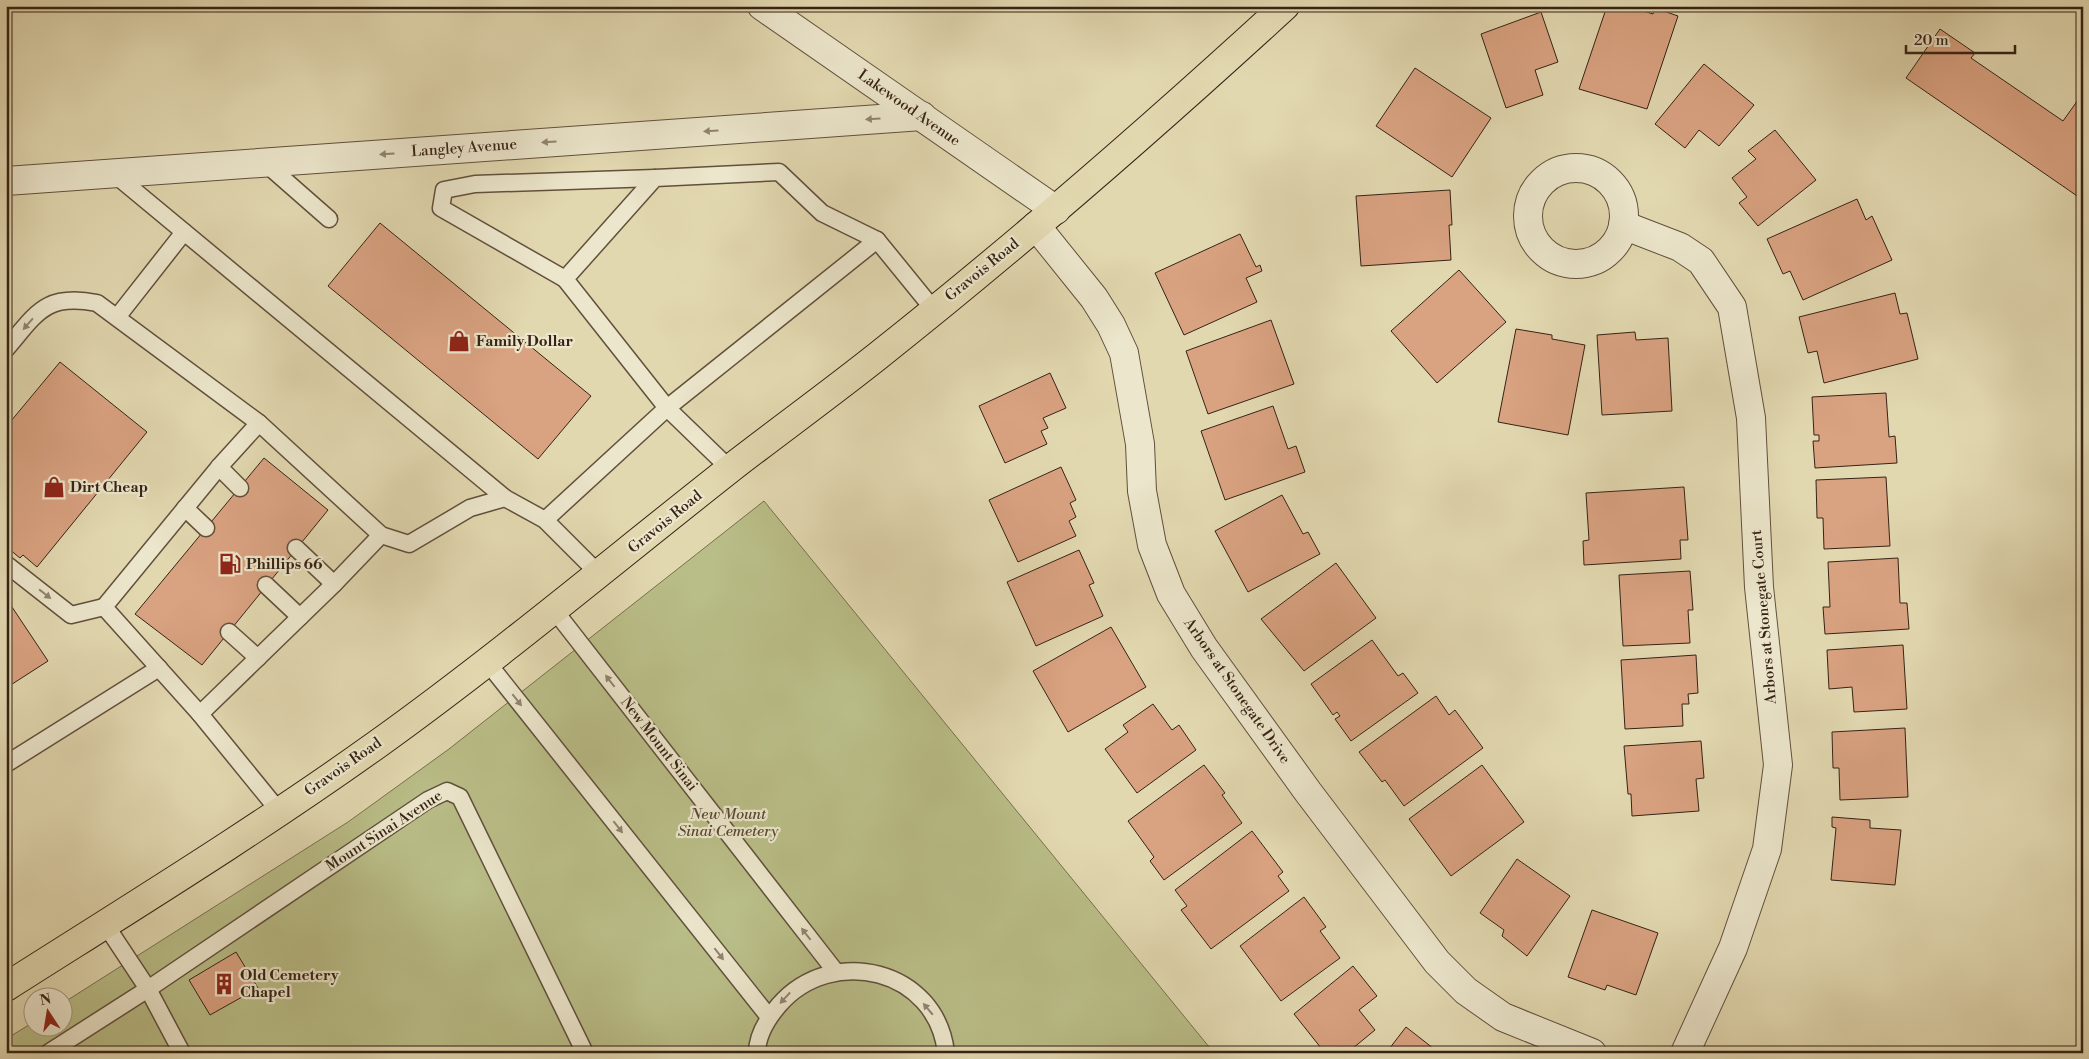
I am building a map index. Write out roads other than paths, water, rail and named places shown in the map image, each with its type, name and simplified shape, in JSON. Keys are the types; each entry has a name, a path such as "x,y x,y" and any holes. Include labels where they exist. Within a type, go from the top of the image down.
{"main road":[{"name":"Gravois Road","path":"6,987 279,812 380,742 555,611 730,469 879,355 1046,218 1166,115 1285,6"}],"street":[{"name":"Lakewood Avenue","path":"762,6 922,116 1046,218"},
{"name":"Langley Avenue","path":"6,180 922,116"},
{"name":"Arbors at Stonegate Drive","path":"1046,218 1111,324 1124,353 1140,444 1142,491 1152,545 1172,594 1204,648 1308,792 1437,962 1466,992 1504,1018 1592,1053"},
{"name":"Arbors at Stonegate Court","path":"1623,225 1680,247 1701,262 1732,307 1751,418 1759,587 1778,765 1767,849 1733,948 1685,1053"}],"lane":[{"path":"264,162 329,219"},
{"path":"730,469 667,408 565,279 441,208 444,190 475,184 779,172 822,213 877,240 934,310"},
{"path":"112,173 505,498 545,520 600,575"},
{"path":"565,279 655,178"},
{"path":"118,316 184,232"},
{"path":"545,520 667,408 877,240"},
{"path":"6,349 38,312 54,302 80,300 98,303 118,316 259,423 382,534 409,544 470,508 505,498"},
{"path":"6,564 71,615 104,607 219,467 259,423"},
{"path":"219,467 240,488"},
{"path":"185,508 206,528"},
{"path":"200,714 334,584 382,534"},
{"path":"296,548 334,584"},
{"path":"266,585 300,617"},
{"path":"104,607 200,714 279,812"},
{"name":"New Mount Sinai","path":"555,611 836,972"},
{"path":"228,632 258,658"},
{"path":"486,662 769,1017"},
{"path":"6,764 158,668"},
{"name":"Mount Sinai Avenue","path":"148,989 428,800 446,791 460,797 585,1053"},
{"path":"105,924 148,989 182,1053"},
{"path":"757,1053 757,1046 769,1017 790,992 818,976 849,970 881,974 910,989 932,1012 945,1040 946,1053"},
{"path":"48,1053 148,989"}],"place":[{"name":"Family Dollar","path":"459,341"},
{"name":"Dirt Cheap","path":"54,487"},
{"name":"Phillips 66","path":"230,564"},
{"name":"Old Cemetery Chapel","path":"224,984"}],"park label":[{"name":"New Mount Sinai Cemetery","path":"728,822"}]}
